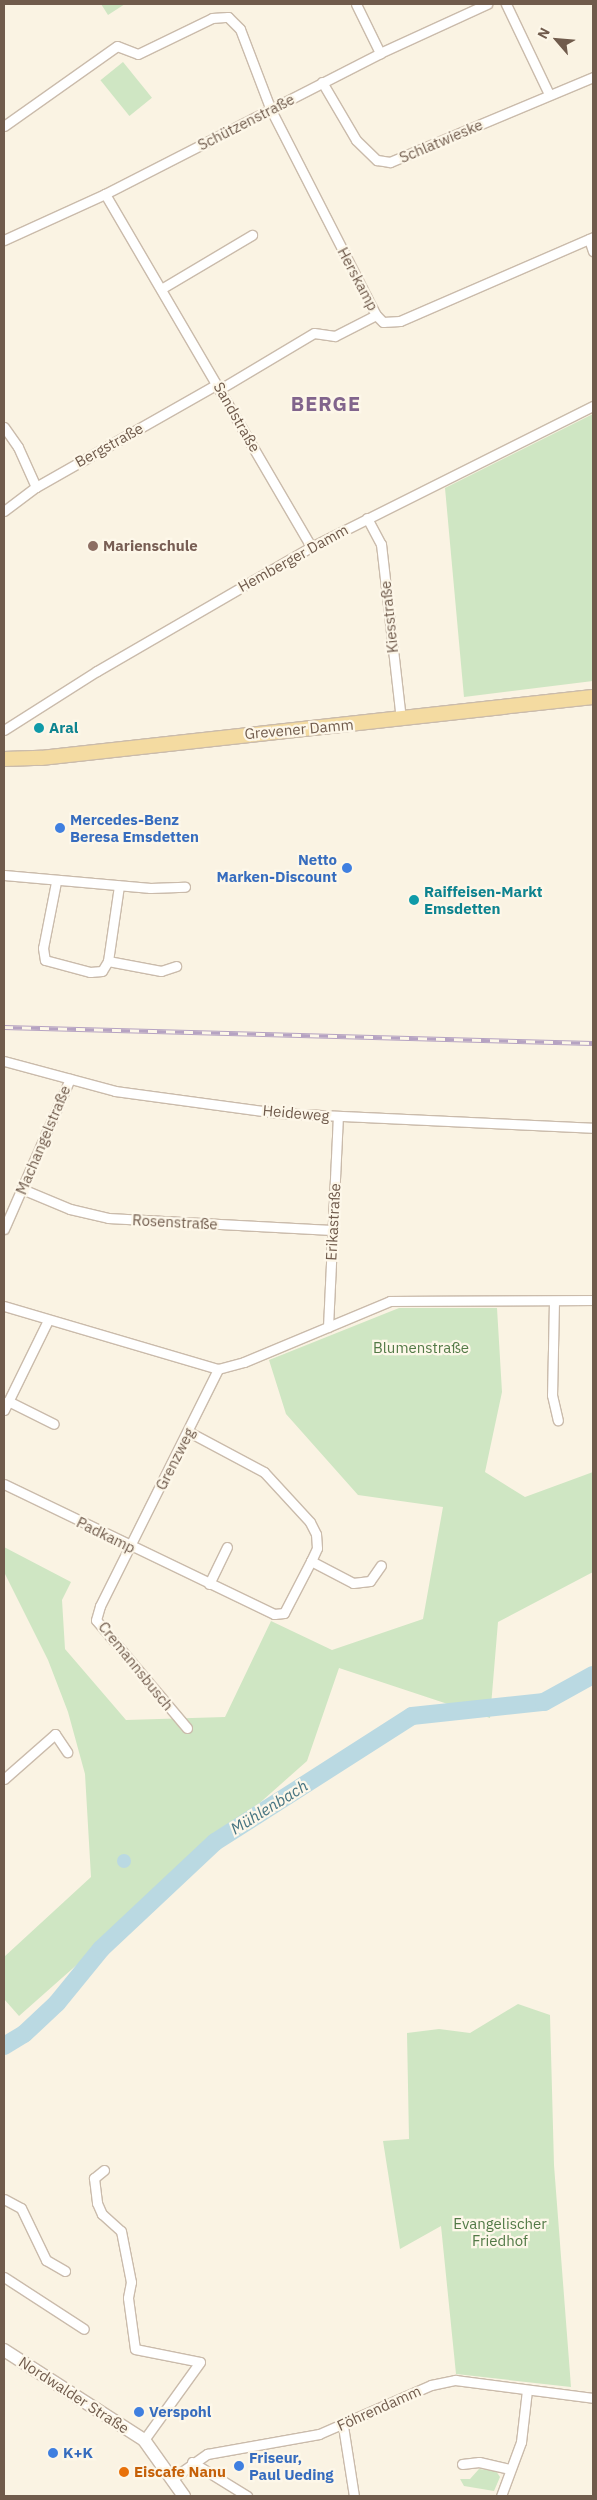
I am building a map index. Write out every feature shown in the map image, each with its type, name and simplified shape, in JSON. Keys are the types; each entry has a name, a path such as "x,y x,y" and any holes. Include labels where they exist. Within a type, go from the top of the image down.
{"main road":[{"name":"Grevener Damm","path":"4,759 41,758 593,697"},
{"name":"Nordwalder Straße","path":"4,2350 144,2440 173,2478 184,2496"}],"street":[{"path":"356,4 380,53"},
{"name":"Schützenstraße","path":"4,240 105,194 380,53 487,4"},
{"path":"506,4 549,94"},
{"name":"Herskamp","path":"4,126 117,46 138,54 212,18 228,17 240,29 271,110 376,315 383,322 393,324 591,238"},
{"name":"Schlatwieske","path":"322,82 356,140 377,160 390,162 593,77"},
{"name":"Sandstraße","path":"105,194 219,386 311,547"},
{"path":"161,289 252,235"},
{"path":"591,238 593,252"},
{"name":"Bergstraße","path":"4,511 36,487 314,334 335,336 376,315"},
{"name":"Hemberger Damm","path":"4,730 97,671 311,547 593,406"},
{"path":"4,427 18,447 36,487"},
{"name":"Kiesstraße","path":"367,518 381,544 401,719"},
{"path":"4,875 56,882 169,889 185,887"},
{"path":"56,882 43,948 45,960 90,972 102,971 108,961 119,886"},
{"path":"108,961 161,971 176,966"},
{"name":"Heideweg","path":"4,1061 115,1091 278,1113 593,1128"},
{"name":"Machangelstraße","path":"4,1229 70,1079"},
{"name":"Erikastraße","path":"328,1326 338,1117"},
{"name":"Rosenstraße","path":"22,1189 70,1209 108,1218 332,1230"},
{"path":"4,1306 218,1370 244,1362 390,1301 593,1300"},
{"path":"554,1301 552,1395 558,1420"},
{"path":"48,1320 6,1406 54,1424"},
{"name":"Grenzweg","path":"130,1547 189,1432 218,1370"},
{"path":"189,1432 264,1472 313,1528 316,1548 311,1560 353,1583 370,1581 381,1565"},
{"name":"Padkamp","path":"4,1484 130,1547 274,1614 284,1612 289,1607 311,1560"},
{"path":"209,1584 227,1546"},
{"name":"Cremannsbusch","path":"130,1547 96,1620 187,1728"},
{"path":"4,1779 55,1734 67,1752"},
{"name":"Nordwalder Straße","path":"104,2170 94,2178 96,2203 102,2214 121,2231 131,2282 128,2298 135,2349 200,2362 144,2440"},
{"path":"4,2200 22,2208 46,2260 65,2271"},
{"path":"4,2277 84,2329"},
{"name":"Föhrendamm","path":"173,2478 192,2462 207,2454 319,2434 342,2426 432,2384 455,2380 593,2398"},
{"path":"501,2496 521,2442 527,2390"},
{"path":"342,2426 354,2496"},
{"path":"192,2462 248,2496"},
{"path":"462,2464 479,2462 510,2469"}],"green space":[{"path":"101,4 125,4 108,15"},
{"path":"123,62 152,98 129,116 100,80"},
{"path":"593,414 593,681 464,697 445,488"},
{"name":"Blumenstraße","path":"399,1308 497,1308 502,1392 485,1472 525,1497 593,1472 593,1572 498,1622 490,1718 339,1668 307,1761 19,2016 4,1999 4,1957 91,1877 85,1774 68,1712 48,1660 4,1572 4,1547 71,1582 62,1600 65,1649 126,1720 225,1717 271,1621 332,1650 423,1619 443,1507 358,1495 286,1414 269,1360"},
{"name":"Evangelischer Friedhof","path":"518,2004 550,2015 554,2165 571,2387 456,2374 441,2226 400,2249 383,2141 409,2139 407,2033 439,2029 470,2033"},
{"path":"479,2469 496,2471 500,2477 494,2491 464,2486 460,2479 470,2479"}],"water":[{"path":"124,1854 129,1856 131,1861 129,1866 124,1868 119,1866 117,1861 119,1856"}],"waterway":[{"name":"Mühlenbach","path":"4,2046 24,2034 57,2003 101,1949 215,1842 412,1716 544,1702 593,1675"}],"railway":[{"path":"4,1027 593,1043"}],"place":[{"name":"Marienschule","path":"93,546"},
{"name":"Aral","path":"39,728"},
{"name":"Mercedes-Benz Beresa Emsdetten","path":"60,828"},
{"name":"Netto Marken-Discount","path":"347,868"},
{"name":"Raiffeisen-Markt Emsdetten","path":"414,900"},
{"name":"Verspohl","path":"139,2412"},
{"name":"K+K","path":"53,2453"},
{"name":"Friseur, Paul Ueding","path":"239,2466"},
{"name":"Eiscafe Nanu","path":"124,2472"}],"district":[{"name":"BERGE","path":"326,403"}]}
